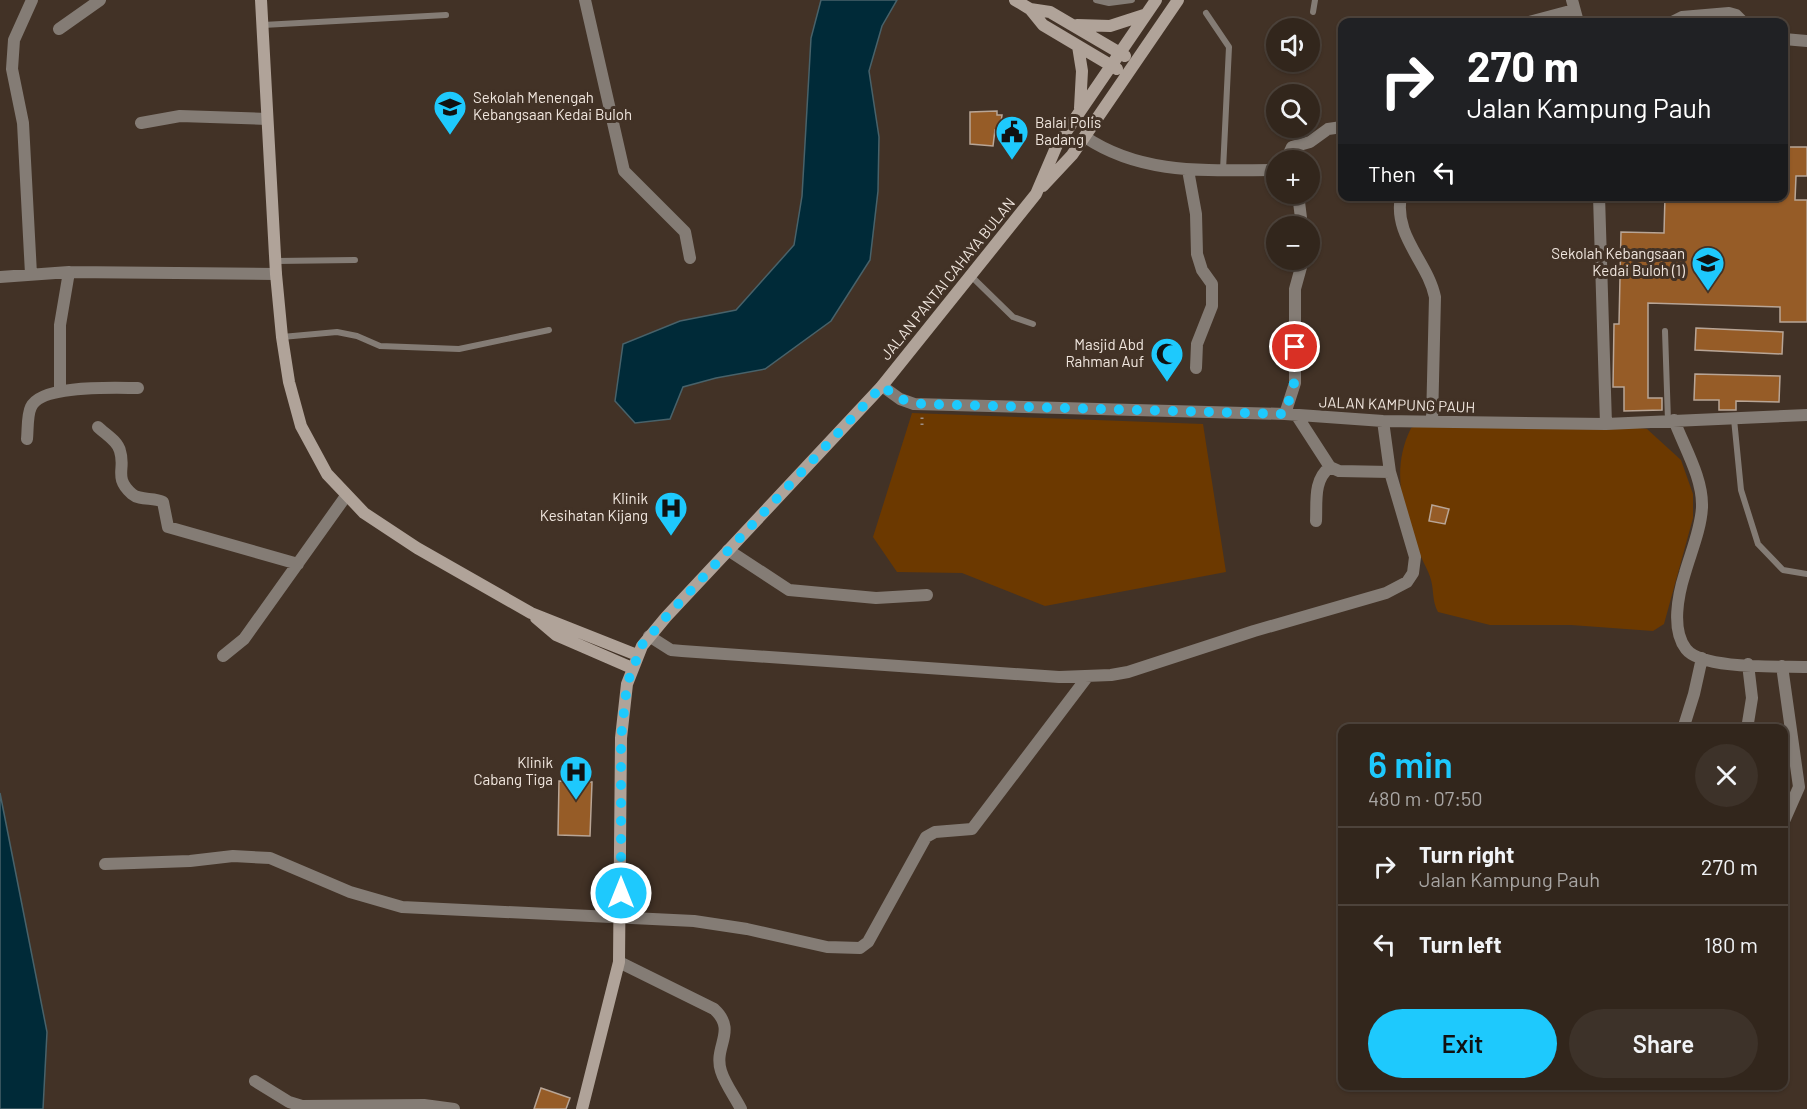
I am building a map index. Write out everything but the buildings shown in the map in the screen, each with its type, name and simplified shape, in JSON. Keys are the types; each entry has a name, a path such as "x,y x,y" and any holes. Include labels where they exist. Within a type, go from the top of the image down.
{"main road":[{"path":"261,0 275,261 282,337 289,382 302,426 327,474 364,513 417,548 531,613 637,656"},
{"path":"1015,0 1030,9 1043,25 1127,75"},
{"name":"JALAN PANTAI CAHAYA BULAN","path":"582,1109 619,962 621,738 624,703 637,656 649,636 882,386 1036,194 1072,155 1178,0"},
{"path":"1070,23 1110,26 1130,22 1150,5"},
{"name":"JALAN PANTAI CAHAYA BULAN","path":"1036,194 1057,145 1150,5"},
{"path":"1030,9 1050,12 1135,63"},
{"path":"1075,120 1080,110 1082,90 1078,46"},
{"path":"531,613 556,635 632,668"}],"street":[{"path":"31,274 23,123 12,69 14,40 32,0"},
{"path":"58,29 100,0"},
{"path":"585,0 622,165 628,177 685,232 690,258"},
{"path":"1539,18 1573,5"},
{"path":"1678,18 1729,13 1739,18"},
{"path":"1788,39 1807,41"},
{"path":"141,123 180,116 267,119"},
{"path":"1291,150 1292,147 1310,142 1328,129 1338,128"},
{"path":"1085,137 1133,161 1188,170 1266,170"},
{"path":"1188,170 1196,214 1197,254 1212,284 1212,306 1197,344 1196,368"},
{"path":"1401,201 1408,243 1429,278 1435,297 1432,422"},
{"path":"1599,201 1606,424"},
{"path":"1300,270 1295,290 1294,383 1291,415 1330,467 1339,471 1390,472"},
{"path":"60,390 60,325 69,272"},
{"path":"0,277 69,272 276,274"},
{"name":"JALAN KAMPUNG PAUH","path":"882,386 900,399 922,404 1291,415 1383,421 1606,424 1807,415"},
{"path":"27,439 30,407 39,399 60,390 138,388"},
{"path":"1671,420 1700,486 1702,507 1692,555 1684,574 1678,609 1678,629 1687,650 1701,658 1748,664 1807,667"},
{"path":"649,636 670,650 682,651 1059,677 1128,672 1254,631 1396,590 1413,573 1415,557 1390,472 1383,421"},
{"path":"98,427 115,442 121,451 119,472 122,482 135,496 163,502 168,527 298,564"},
{"path":"1316,521 1319,480 1322,473 1330,467"},
{"path":"223,656 244,639 346,496"},
{"path":"728,550 789,590 876,598 927,595"},
{"path":"1685,724 1694,694 1701,658"},
{"path":"1748,664 1752,698 1749,724"},
{"path":"1782,666 1799,787 1788,812"},
{"path":"105,864 190,861 233,856 270,858 350,892 402,907 621,915 694,921 747,929 827,947 860,948 868,942 926,837 935,832 972,829 1088,676"},
{"path":"619,962 714,1009 723,1018 725,1031 719,1062 721,1073 741,1109"},
{"path":"255,1081 289,1102 302,1106 424,1104 454,1109"}],"lane":[{"path":"1096,0 1109,3 1132,0"},
{"path":"1313,12 1315,0"},
{"path":"1206,13 1229,47 1223,170"},
{"path":"262,25 446,15"},
{"path":"275,261 355,260"},
{"path":"970,275 1013,317 1033,324"},
{"path":"282,337 329,332 357,336 376,346 459,349 549,330"},
{"path":"1665,331 1671,420"},
{"path":"1734,418 1741,490 1758,544 1783,570 1807,574"}],"shaded area":[{"path":"912,413 1203,424 1226,572 1045,606 962,573 897,572 873,537"},
{"path":"1418,425 1647,429 1681,460 1693,494 1693,518 1664,624 1653,631 1571,625 1490,625 1438,612 1430,577 1408,522 1401,491 1401,460 1405,444 1411,428"}],"water":[{"path":"821,0 897,0 882,26 869,71 879,137 878,191 870,260 831,321 765,369 683,387 670,419 635,423 615,401 623,344 680,321 736,310 794,245 802,196 811,38"},
{"path":"0,793 47,1032 43,1109 0,1109"}],"place":[{"name":"Sekolah Menengah Kebangsaan Kedai Buloh","path":"450,136"},
{"name":"Balai Polis Badang","path":"1012,161"},
{"name":"Sekolah Kebangsaan Kedai Buloh (1)","path":"1708,292"},
{"name":"Masjid Abd Rahman Auf","path":"1167,383"},
{"name":"Klinik Kesihatan Kijang","path":"671,537"},
{"name":"Klinik Cabang Tiga","path":"576,801"}],"route":[{"path":"621,893 621,738 627,684 642,645 882,386 900,399 914,404 1285,414 1294,383 1295,347"}]}
